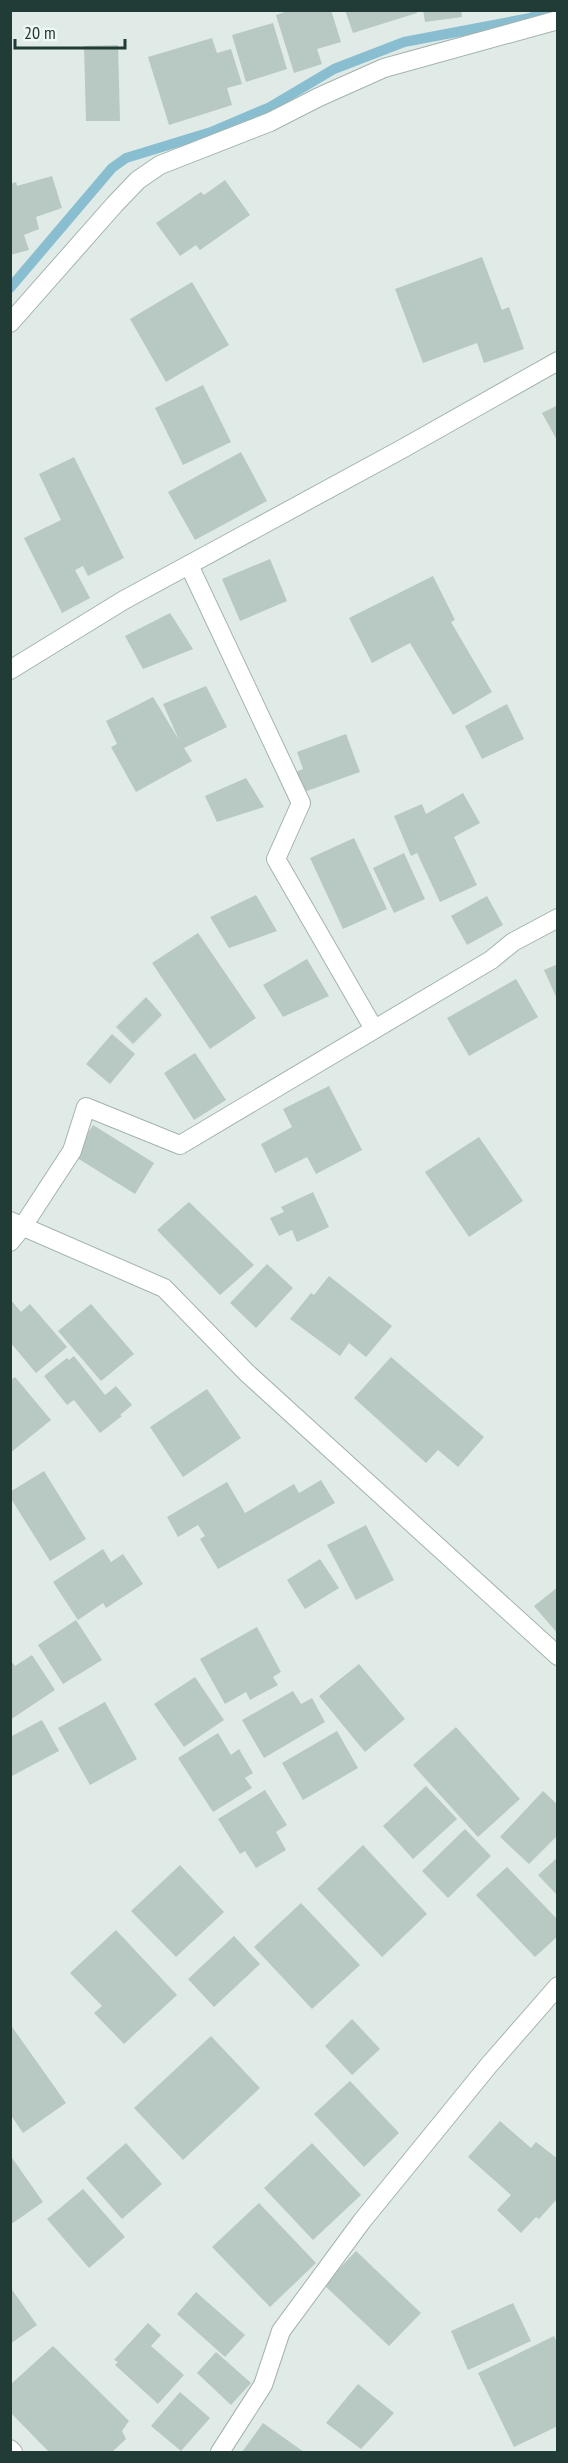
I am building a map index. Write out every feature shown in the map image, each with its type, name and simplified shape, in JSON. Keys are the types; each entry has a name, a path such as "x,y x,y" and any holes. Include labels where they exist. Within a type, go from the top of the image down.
{"street":[{"path":"10,323 115,204 138,180 160,165 270,122 384,68 558,20"},
{"path":"10,670 124,600 402,449 558,361"},
{"path":"189,566 302,803 276,859 374,1029"},
{"path":"10,1242 17,1224 72,1151 86,1107 180,1145 491,960 513,942 558,918"},
{"path":"17,1224 164,1288 247,1373 558,1656"},
{"path":"220,2452 262,2385 281,2331 362,2221 489,2065 558,1986"}],"building":[{"path":"290,10 331,10 341,42 317,49 322,64 294,73 276,15"},
{"path":"345,10 417,10 417,13 353,33"},
{"path":"423,10 461,10 462,17 425,22"},
{"path":"273,23 287,69 246,82 232,35"},
{"path":"212,38 217,53 231,49 242,84 227,88 232,105 169,125 148,57"},
{"path":"118,45 120,121 86,121 84,46"},
{"path":"52,176 62,208 36,217 39,229 24,235 29,250 10,255 10,184 16,182 17,186"},
{"path":"225,180 250,215 200,250 196,245 180,256 156,223 201,192 204,195"},
{"path":"482,257 502,310 509,307 524,349 484,363 477,343 423,363 395,289"},
{"path":"192,282 229,345 166,382 130,319"},
{"path":"203,385 231,442 183,465 155,408"},
{"path":"558,405 558,442 542,413"},
{"path":"241,452 267,501 195,540 168,492"},
{"path":"74,457 124,558 88,576 83,566 75,570 90,598 62,613 24,538 61,520 39,474"},
{"path":"270,559 287,601 240,621 222,579"},
{"path":"433,576 455,620 451,622 492,692 453,715 410,643 372,663 349,618"},
{"path":"170,613 193,649 143,669 125,636"},
{"path":"206,686 227,727 184,748 192,761 136,792 111,747 117,744 106,721 153,697 179,740 163,704"},
{"path":"507,704 524,739 482,759 465,726"},
{"path":"346,734 360,772 304,792 296,772 303,769 297,752"},
{"path":"246,778 264,807 217,822 205,796"},
{"path":"463,793 480,823 454,837 477,885 440,902 417,853 411,856 394,816 422,804 426,814"},
{"path":"354,838 387,909 343,929 310,858"},
{"path":"404,853 425,899 394,913 373,868"},
{"path":"256,895 277,931 229,948 210,917"},
{"path":"487,896 503,925 467,945 451,916"},
{"path":"198,933 256,1018 210,1049 152,963"},
{"path":"307,959 329,996 283,1017 263,985"},
{"path":"558,964 558,1001 544,970"},
{"path":"516,979 538,1017 469,1056 447,1018"},
{"path":"146,997 162,1015 133,1044 116,1027"},
{"path":"112,1034 135,1054 110,1084 86,1064"},
{"path":"195,1053 226,1100 194,1120 164,1073"},
{"path":"329,1086 362,1150 316,1174 307,1157 275,1173 261,1144 292,1127 283,1109"},
{"path":"93,1125 154,1163 135,1194 74,1156"},
{"path":"479,1137 523,1201 469,1237 425,1172"},
{"path":"313,1192 329,1227 297,1242 292,1230 279,1236 270,1218 284,1212 281,1207"},
{"path":"189,1202 254,1265 220,1295 157,1230"},
{"path":"267,1264 293,1288 256,1328 230,1303"},
{"path":"329,1276 392,1326 366,1357 349,1343 340,1356 290,1319 311,1293 314,1295"},
{"path":"10,1299 21,1312 30,1304 67,1347 36,1373 10,1342"},
{"path":"91,1304 134,1354 101,1381 58,1331"},
{"path":"74,1356 105,1395 116,1386 132,1405 100,1433 74,1400 67,1405 44,1376 67,1358 69,1360"},
{"path":"391,1357 484,1437 458,1467 438,1450 426,1463 354,1398"},
{"path":"15,1377 51,1420 10,1453 10,1381"},
{"path":"207,1389 241,1438 183,1477 150,1427"},
{"path":"44,1471 86,1539 50,1561 10,1497 10,1492"},
{"path":"321,1480 335,1503 218,1569 200,1539 205,1536 198,1525 178,1537 167,1517 227,1482 245,1513 294,1484 299,1493"},
{"path":"366,1525 394,1580 356,1600 327,1545"},
{"path":"103,1549 111,1562 123,1554 143,1584 106,1608 103,1603 78,1620 53,1582"},
{"path":"320,1559 339,1588 305,1609 287,1580"},
{"path":"558,1587 558,1634 534,1606"},
{"path":"76,1620 102,1660 63,1684 38,1645"},
{"path":"257,1627 281,1672 273,1677 278,1685 250,1700 246,1692 225,1704 200,1659"},
{"path":"32,1655 55,1690 10,1720 10,1660 15,1666"},
{"path":"359,1664 405,1719 365,1752 319,1696"},
{"path":"195,1677 224,1720 184,1747 154,1704"},
{"path":"293,1691 301,1704 312,1698 325,1722 264,1758 242,1720"},
{"path":"105,1702 137,1759 90,1785 58,1728"},
{"path":"42,1720 59,1751 10,1777 10,1737"},
{"path":"456,1727 520,1799 478,1837 413,1765"},
{"path":"337,1731 358,1768 303,1800 282,1763"},
{"path":"218,1733 231,1755 239,1749 253,1773 245,1778 252,1788 213,1812 178,1758"},
{"path":"426,1786 457,1819 413,1859 383,1826"},
{"path":"265,1790 287,1825 276,1832 286,1850 256,1868 245,1851 240,1854 218,1819"},
{"path":"543,1791 558,1805 558,1835 529,1864 500,1837"},
{"path":"465,1829 491,1856 448,1898 422,1871"},
{"path":"363,1845 427,1914 382,1957 317,1889"},
{"path":"558,1857 558,1896 538,1875"},
{"path":"180,1865 224,1912 176,1957 131,1911"},
{"path":"507,1867 558,1920 558,1936 535,1957 476,1895"},
{"path":"301,1903 360,1965 312,2009 254,1947"},
{"path":"116,1930 177,1995 124,2044 94,2013 102,2006 70,1973"},
{"path":"234,1936 260,1964 214,2007 188,1979"},
{"path":"352,2019 380,2049 352,2075 325,2046"},
{"path":"10,2024 66,2103 23,2133 10,2114"},
{"path":"211,2036 260,2088 183,2160 134,2108"},
{"path":"350,2081 399,2133 364,2167 314,2114"},
{"path":"500,2121 531,2148 536,2142 558,2159 558,2198 539,2219 536,2217 521,2233 497,2210 511,2195 468,2157"},
{"path":"126,2143 162,2184 122,2219 86,2178"},
{"path":"312,2143 361,2195 313,2240 264,2188"},
{"path":"10,2155 43,2202 10,2225"},
{"path":"83,2189 125,2237 89,2268 47,2219"},
{"path":"259,2203 316,2263 270,2307 212,2247"},
{"path":"356,2251 421,2313 389,2346 324,2285"},
{"path":"10,2287 37,2325 10,2344"},
{"path":"196,2292 245,2335 225,2357 177,2314"},
{"path":"513,2303 531,2341 468,2370 451,2331"},
{"path":"148,2323 161,2335 151,2346 184,2375 158,2404 115,2365 118,2362 114,2360"},
{"path":"554,2336 558,2344 558,2426 514,2447 478,2373"},
{"path":"53,2346 129,2421 122,2431 126,2439 112,2452 49,2452 10,2412 10,2385"},
{"path":"216,2352 251,2383 231,2405 197,2373"},
{"path":"358,2384 394,2413 361,2449 326,2423"},
{"path":"180,2392 210,2418 181,2451 151,2426"},
{"path":"263,2423 304,2452 242,2452"}],"waterway":[{"path":"10,288 112,168 126,158 211,132 270,107 334,69 404,42 530,18 551,10"}]}
